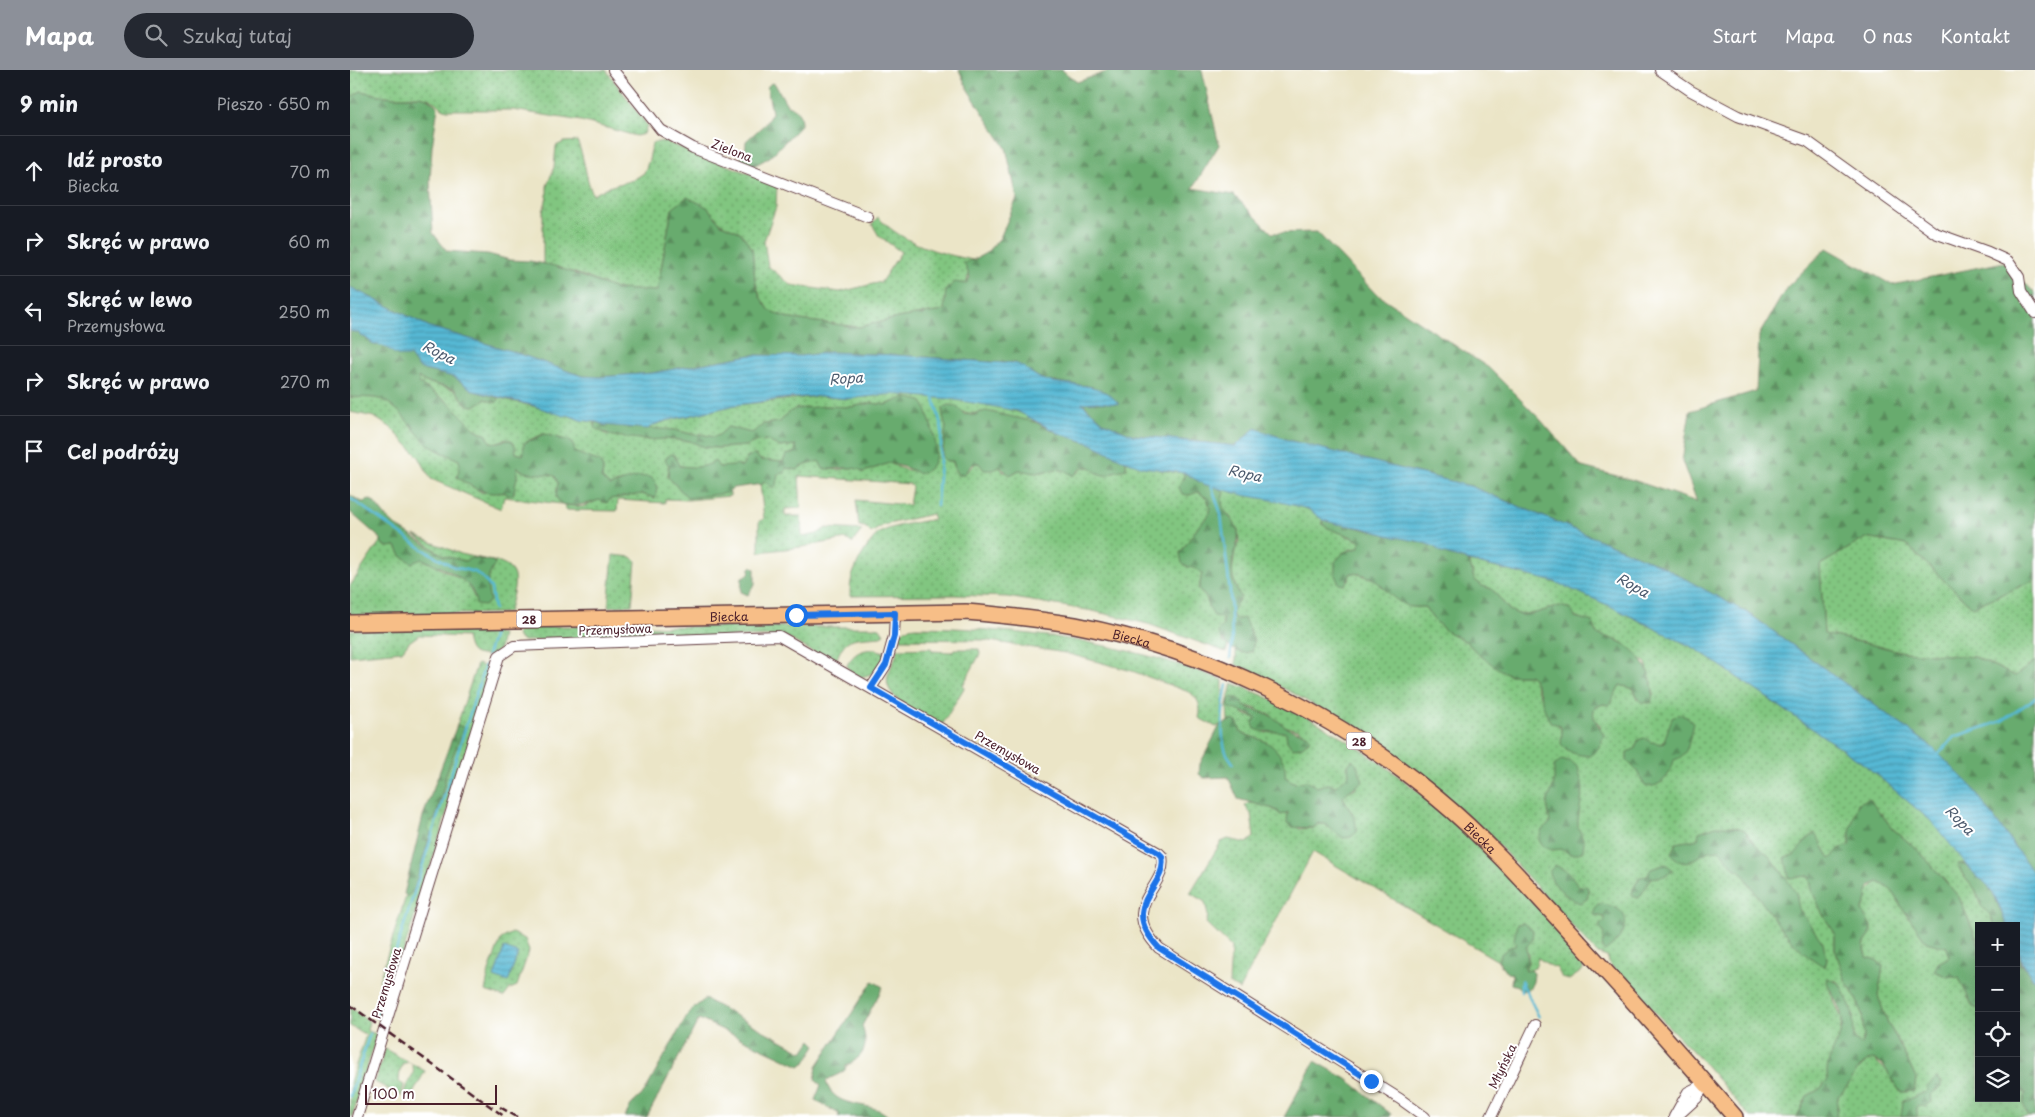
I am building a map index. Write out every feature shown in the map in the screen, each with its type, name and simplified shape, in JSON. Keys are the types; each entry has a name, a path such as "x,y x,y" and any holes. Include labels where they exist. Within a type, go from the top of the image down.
{"main road":[{"name":"Biecka","path":"350,623 966,612 1075,625 1176,653 1256,684 1304,707 1370,748 1437,798 1471,828 1561,923 1736,1117"}],"street":[{"name":"Zielona","path":"613,70 661,130 693,148 868,217"},
{"path":"1660,70 1691,91 1738,116 1807,141 1935,232 2008,261 2019,277 2021,291 2035,313"},
{"path":"871,688 886,665 894,636 895,613"},
{"name":"Przemysłowa","path":"358,1117 499,656 514,646 780,636 1159,853 1162,856 1163,867 1146,897 1143,919 1147,934 1159,948 1400,1099 1425,1117"},
{"name":"Młyńska","path":"1491,1117 1535,1025"},
{"path":"1675,1117 1697,1098 1706,1083"}],"green space":[{"path":"350,70 606,70 647,125 644,134 636,136 581,121 513,110 447,110 430,99 420,96 400,97 361,91 350,98"},
{"path":"959,70 1062,70 1077,82 1112,70 1202,70 1219,145 1193,188 1234,195 1272,233 1317,232 1374,292 1489,368 1539,418 1582,467 1633,480 1697,502 1682,461 1690,411 1756,391 1759,335 1787,287 1827,248 1892,285 2004,262 2035,293 2035,580 1972,607 1907,545 1866,538 1820,565 1824,634 1904,652 1975,657 2015,676 2035,661 2035,875 1972,787 1932,747 1754,617 1660,565 1470,486 1288,440 1255,428 1236,446 1134,435 1103,422 1082,402 1097,402 1093,387 1043,380 1014,362 1004,363 830,352 801,356 751,355 652,373 600,377 582,376 511,351 430,327 350,287 350,98 361,91 389,96 420,96 433,102 438,107 432,147 430,181 433,233 447,251 488,254 510,260 530,261 555,266 616,289 657,291 672,209 687,197 707,207 721,224 740,232 752,248 755,280 760,297 770,311 791,319 859,327 902,317 944,311 946,290 955,282 966,284 970,277 964,263 986,253 1000,238 1017,198 1006,148 968,90"},
{"path":"771,83 775,84 787,105 798,112 801,125 770,157 750,168 735,162 745,155 746,141 765,124 772,113 767,87"},
{"path":"577,141 593,195 608,187 633,180 644,173 652,143 663,141 777,184 776,207 764,241 768,266 791,285 840,292 881,282 901,252 879,236 872,224 878,217 910,241 947,254 973,260 965,263 969,275 966,284 946,290 944,311 902,317 859,327 791,319 770,311 760,297 755,280 752,248 740,232 721,224 707,207 672,209 657,291 616,289 576,273 543,264 543,212 547,197 547,186 554,167 556,146 564,142"},
{"path":"350,331 359,333 374,345 385,347 399,355 410,356 418,367 424,370 454,377 474,391 496,397 499,400 496,403 485,399 474,406 467,405 455,389 425,382 418,377 420,384 449,403 475,429 487,435 490,442 511,440 515,445 516,453 523,455 524,443 544,434 570,441 574,447 574,452 600,462 603,469 602,479 610,486 634,478 650,477 655,481 657,487 655,498 642,494 610,499 607,503 599,500 580,505 561,504 556,497 558,483 555,476 525,472 517,466 517,477 513,495 507,495 505,492 485,492 474,488 457,477 460,465 459,460 428,444 391,405 377,398 350,397"},
{"path":"418,376 425,382 455,390 467,405 474,406 485,399 499,400 496,397 568,415 580,420 597,422 605,434 649,440 690,441 704,447 718,448 746,446 757,441 767,440 780,447 796,445 795,453 786,455 783,462 760,460 756,455 743,467 719,467 712,463 710,466 693,468 677,465 674,456 669,466 668,477 688,498 730,492 730,496 688,500 665,499 665,503 618,500 617,511 565,510 564,505 582,507 599,500 633,494 655,498 622,481 610,486 602,479 603,469 600,462 573,452 569,441 544,434 529,440 523,455 516,453 506,439 495,443 490,442 487,435 475,429 449,403 420,384"},
{"path":"892,394 945,398 990,405 1010,409 1025,415 1035,422 979,412 967,414 956,407 946,427 942,457 948,461 953,461 955,471 963,475 976,463 999,467 1004,472 1014,473 1019,470 1036,473 1056,469 1078,473 1083,467 1114,470 1126,469 1126,461 1160,470 1185,473 1179,487 1189,495 1198,492 1207,498 1210,507 1208,517 1201,523 1180,553 1186,566 1195,567 1202,573 1199,589 1207,599 1208,606 1223,618 1222,641 1228,646 1226,652 1148,624 1093,611 1007,597 955,595 850,596 851,579 856,566 868,545 877,535 894,527 934,519 932,514 884,525 871,533 865,527 859,526 856,500 909,505 912,487 910,484 799,476 801,508 785,509 785,516 801,516 802,537 817,534 826,528 862,530 852,543 846,539 759,552 759,521 764,519 760,484 765,481 773,488 779,474 786,467 797,470 819,460 822,467 837,470 854,468 864,472 889,463 905,470 913,470 895,401 886,405 872,403 850,407 825,406 789,412 780,422 764,424 752,434 728,427 719,436 714,437 675,430 648,429 651,426 666,421 736,405 821,396 847,399"},
{"path":"350,397 377,398 391,405 428,444 459,460 461,465 457,477 481,492 514,493 517,465 520,470 555,476 558,483 556,497 561,504 504,497 501,509 431,479 419,457 390,427 374,417 350,412"},
{"path":"906,397 921,401 925,406 935,438 936,455 934,462 929,469 919,474 889,463 864,472 854,468 823,469 819,461 800,467 798,470 786,468 785,473 778,474 776,485 773,488 764,481 763,484 733,488 728,493 688,498 668,477 669,466 665,459 671,454 674,455 679,466 702,466 715,461 719,467 734,466 736,464 742,467 748,456 756,455 760,460 783,462 786,455 795,453 796,445 780,447 766,440 757,441 746,446 704,447 690,441 649,440 613,436 596,429 594,423 675,430 714,437 728,427 752,433 764,424 780,422 789,412 795,409 825,406 850,407 872,403 886,405"},
{"path":"949,405 956,406 964,414 971,415 986,411 1035,422 1058,433 1092,444 1126,461 1126,469 1113,472 1110,475 1099,474 1090,467 1083,467 1073,476 1066,471 1056,469 1036,473 1019,470 1010,475 1000,467 993,470 984,470 979,463 976,463 963,475 957,475 953,461 946,461 942,457 946,427 943,408"},
{"path":"1185,473 1203,484 1222,489 1224,493 1222,504 1238,532 1238,542 1233,557 1232,569 1233,581 1241,597 1231,612 1235,620 1244,618 1254,641 1252,651 1237,651 1224,641 1218,632 1223,625 1223,618 1214,616 1208,606 1207,599 1199,589 1202,573 1182,563 1180,553 1201,523 1208,517 1210,507 1207,498 1198,492 1189,495 1182,494 1179,487"},
{"path":"1222,489 1297,505 1313,512 1323,520 1323,525 1361,542 1358,548 1350,549 1349,581 1350,573 1377,580 1383,588 1413,607 1425,607 1433,619 1446,631 1467,642 1477,653 1510,675 1530,675 1562,733 1601,727 1594,718 1595,707 1603,704 1609,705 1620,685 1634,689 1638,700 1654,694 1646,663 1619,641 1597,634 1596,629 1591,623 1571,614 1560,606 1532,614 1518,614 1509,610 1492,589 1482,586 1474,579 1469,561 1555,582 1606,604 1696,649 1865,765 1931,821 1968,864 1957,864 1965,878 1975,889 1981,906 1991,916 1993,922 1975,922 1975,935 1959,897 1920,852 1893,829 1880,812 1850,831 1850,845 1839,849 1831,860 1815,833 1805,842 1798,853 1789,877 1809,876 1813,893 1824,917 1835,933 1835,949 1846,982 1855,996 1862,1014 1864,1035 1861,1045 1854,1039 1853,1014 1840,984 1835,980 1830,991 1842,1019 1840,1035 1828,1080 1820,1089 1807,1096 1797,1117 1750,1117 1701,1060 1608,963 1607,957 1598,954 1493,839 1464,812 1359,732 1293,693 1236,665 1236,651 1247,653 1252,651 1253,644 1250,633 1234,618 1231,612 1237,592 1232,573 1235,550 1239,542 1238,531 1232,519 1223,509 1221,499 1224,493"},
{"path":"350,495 360,501 364,502 368,499 373,501 396,526 444,556 465,561 472,558 493,561 495,564 488,582 490,601 484,606 476,605 470,588 464,581 422,559 412,563 401,556 396,546 388,547 382,544 381,539 350,512"},
{"path":"1323,520 1417,541 1433,546 1442,553 1469,561 1474,579 1482,586 1492,589 1509,610 1518,614 1532,614 1560,606 1571,609 1575,617 1593,622 1597,634 1620,642 1635,652 1641,659 1650,676 1653,694 1651,703 1640,700 1634,689 1620,685 1609,705 1603,704 1595,707 1594,718 1604,735 1599,747 1591,756 1571,752 1561,744 1562,733 1560,725 1551,723 1537,686 1530,675 1510,675 1497,668 1477,653 1467,642 1446,631 1433,619 1425,607 1412,607 1397,601 1376,581 1369,577 1351,573 1345,585 1339,584 1335,575 1335,562 1344,552 1358,548 1361,542 1328,528 1323,525"},
{"path":"414,535 461,554 493,561 472,558 465,561 444,556"},
{"path":"1866,538 1907,545 1972,607 2035,580 2035,661 2015,676 1975,657 1904,652 1824,634 1820,565"},
{"path":"381,540 384,546 396,546 401,556 422,559 467,582 476,605 490,601 488,582 495,564 493,561 503,564 513,573 514,579 509,611 505,613 350,616 350,586"},
{"path":"613,555 632,557 636,561 632,605 608,607"},
{"path":"752,566 755,569 755,584 748,595 741,592 742,577 749,574"},
{"path":"518,626 873,627 880,628 884,634 881,636 856,638 846,643 842,647 835,664 784,636 524,641 519,639 517,635"},
{"path":"486,627 485,633 497,630 497,634 502,634 499,650 492,656 481,655 471,651 466,637 419,635 409,642 402,651 350,656 350,630"},
{"path":"908,628 993,630 1032,634 1110,647 1186,667 1223,680 1222,724 1216,727 1199,718 1200,710 1198,703 1189,692 1132,671 1065,653 983,640 901,639 899,636 902,632"},
{"path":"931,648 932,651 952,652 954,649 979,649 980,654 963,685 964,688 942,725 906,706 891,692 888,684 888,675 898,649"},
{"path":"874,649 885,652 880,666 874,672 860,677 849,670 847,665 855,655 861,651"},
{"path":"477,664 491,670 382,1021 373,1016 383,984 379,981 406,896 414,889 431,832 428,829 430,821 435,820 445,777 463,728 457,725"},
{"path":"1232,683 1267,697 1334,732 1397,775 1456,824 1510,877 1585,964 1582,971 1569,980 1562,978 1557,968 1538,958 1534,968 1526,971 1528,953 1516,943 1498,961 1313,852 1239,990 1229,984 1231,947 1206,923 1208,916 1205,902 1190,893 1221,842 1228,839 1247,843 1254,837 1251,814 1245,806 1248,803 1266,806 1281,815 1289,812 1299,829 1314,828 1317,824 1325,824 1343,837 1355,819 1343,797 1346,792 1356,788 1348,765 1349,775 1336,786 1327,784 1317,787 1306,781 1295,783 1285,777 1267,742 1241,733 1238,723 1233,720 1228,722 1227,705","holes":["1241,704 1271,715 1276,722 1299,730 1308,742 1304,744 1287,741 1286,733 1278,730 1265,733 1256,718 1246,715 1237,709"]},
{"path":"1232,697 1239,699 1244,706 1271,716 1289,729 1307,734 1311,739 1301,747 1292,748 1287,741 1286,733 1255,729 1253,723 1256,718 1244,712 1231,709 1228,705"},
{"path":"1680,714 1690,719 1693,723 1686,750 1683,755 1674,760 1668,775 1660,783 1645,786 1636,770 1627,761 1627,752 1635,749 1638,740 1644,738 1651,742 1663,744 1672,718"},
{"path":"1233,720 1238,723 1241,733 1265,741 1276,749 1285,767 1285,777 1295,783 1306,781 1317,787 1327,784 1336,786 1349,775 1348,765 1352,760 1357,765 1363,781 1343,797 1355,819 1357,832 1351,837 1343,838 1325,824 1317,824 1314,828 1292,827 1287,823 1288,812 1281,815 1274,809 1238,799 1228,777 1204,778 1199,774 1200,764 1220,725"},
{"path":"457,725 464,727 445,777 435,820 430,821 428,829 431,832 414,889 406,896 404,894 423,816"},
{"path":"1562,759 1578,767 1583,789 1578,827 1584,841 1583,851 1576,854 1569,854 1563,849 1552,850 1543,847 1539,840 1541,831 1550,823 1547,803 1554,784 1554,766"},
{"path":"1869,799 1893,829 1920,852 1959,897 1975,935 1975,1008 1959,978 1946,976 1934,971 1938,963 1949,957 1947,947 1926,942 1889,888 1878,882 1870,886 1862,911 1871,926 1870,936 1865,944 1864,951 1867,957 1876,960 1883,966 1878,996 1888,1024 1916,1079 1914,1091 1905,1092 1899,1090 1882,1064 1873,1059 1857,1070 1838,1096 1836,1117 1797,1117 1807,1096 1820,1089 1828,1080 1828,1064 1842,1027 1841,1014 1827,982 1828,978 1840,984 1848,1001 1853,1014 1854,1039 1861,1045 1864,1035 1862,1014 1855,996 1846,982 1835,949 1835,933 1824,917 1813,893 1809,876 1789,878 1785,857 1794,855 1815,833 1831,859 1839,849 1850,845 1850,831 1858,803"},
{"path":"1716,826 1733,826 1745,830 1755,844 1779,868 1796,893 1799,909 1823,943 1827,960 1825,967 1812,959 1789,937 1768,911 1741,871 1735,869 1720,850 1709,851 1687,863 1679,861 1671,854 1676,843 1698,839 1699,832"},
{"path":"1666,864 1673,870 1664,876 1651,878 1639,898 1632,896 1633,889 1640,877 1647,876 1651,869"},
{"path":"1957,864 1968,864 1977,877 1985,880 1992,890 2005,922 1993,922 1991,916 1981,906 1975,889 1965,878"},
{"path":"1555,865 1568,872 1579,886 1586,886 1589,891 1587,899 1580,903 1565,895 1550,877 1549,872"},
{"path":"1878,882 1889,888 1926,942 1947,947 1949,957 1938,963 1938,973 1959,978 1975,1008 1975,1102 2020,1102 2020,1090 2026,1093 2027,1114 2030,1117 1836,1117 1838,1096 1857,1070 1866,1062 1873,1059 1887,1071 1899,1090 1905,1092 1914,1090 1916,1079 1897,1038 1888,1024 1878,996 1883,966 1876,960 1867,957 1865,951 1865,943 1871,931 1869,922 1862,911 1867,899 1866,892"},
{"path":"1598,904 1605,904 1616,908 1624,916 1625,921 1625,927 1620,937 1605,951 1602,949 1604,932 1600,929 1600,924 1605,922 1604,917 1594,915 1595,907"},
{"path":"1523,923 1533,930 1532,940 1526,947 1528,963 1525,967 1526,971 1531,970 1534,973 1532,985 1522,991 1517,986 1511,984 1512,974 1507,973 1498,961 1501,954 1511,946 1514,947 1517,924"},
{"path":"512,933 525,939 529,951 517,986 510,989 504,997 485,991 489,971 501,939"},
{"path":"2020,958 2022,964 2035,981 2035,1117 2030,1117 2026,1112 2024,1103 2026,1093 2020,1090"},
{"path":"873,981 883,987 862,1026 865,1039 864,1050 858,1058 846,1066 843,1072 826,1081 830,1091 837,1097 845,1101 874,1108 889,1117 838,1117 839,1114 815,1100 821,1085 815,1080 817,1066"},
{"path":"705,999 803,1052 811,1040 816,1045 807,1061 800,1066 699,1019 647,1117 625,1117 631,1105 644,1093 689,1012"},
{"path":"350,1007 369,1021 367,1031 377,1034 352,1117 350,1117 350,1082 366,1035 350,1026"},
{"path":"385,1049 425,1071 409,1101 403,1097 413,1072 412,1064 408,1062 403,1064 400,1071 399,1082 404,1085 401,1096 375,1082"},
{"path":"1315,1061 1347,1079 1391,1114 1390,1117 1284,1117"},
{"path":"1936,1078 1941,1081 1941,1087 1931,1094 1932,1101 1926,1107 1917,1107 1917,1117 1901,1117 1903,1101 1927,1092 1927,1087"}],"water":[{"name":"Ropa","path":"350,287 430,327 511,351 582,376 600,377 652,373 751,355 801,356 830,352 1011,363 1021,366 1045,380 1085,386 1103,391 1119,404 1082,403 1103,422 1134,435 1236,446 1255,428 1288,440 1470,486 1660,565 1751,615 1932,747 1972,787 2035,875 2035,981 2022,962 2020,955 2020,922 2005,922 1996,899 1988,886 1977,877 1931,821 1865,765 1696,649 1610,606 1555,582 1442,553 1433,546 1417,541 1323,520 1308,509 1203,484 1185,473 1143,467 1126,461 1092,444 1058,433 1017,411 949,399 892,394 847,399 821,396 736,405 665,421 648,429 604,425 474,391 454,377 424,370 418,367 410,356 399,356 384,347 374,345 366,338 360,336 359,333 350,331"},
{"path":"504,948 518,953 508,982 494,977"}],"waterway":[{"path":"933,394 942,429 937,506"},
{"path":"1211,484 1221,514 1230,591 1232,642 1230,658"},
{"path":"350,498 421,548 454,567 475,572 483,578 491,588 494,609"},
{"path":"487,656 495,630"},
{"path":"376,1015 485,665"},
{"path":"1227,685 1223,708 1223,742 1227,754 1233,763"},
{"path":"1937,756 1954,737 2002,721 2035,698"},
{"path":"1521,992 1521,981 1539,1017"},
{"path":"350,1096 370,1033"}],"railway":[{"path":"350,1005 505,1117"},
{"path":"500,1107 517,1117"}],"route":[{"path":"796,615 895,613 894,636 886,665 871,688 1159,853 1164,861 1163,867 1146,897 1143,910 1144,926 1151,940 1182,964 1371,1081"}]}
